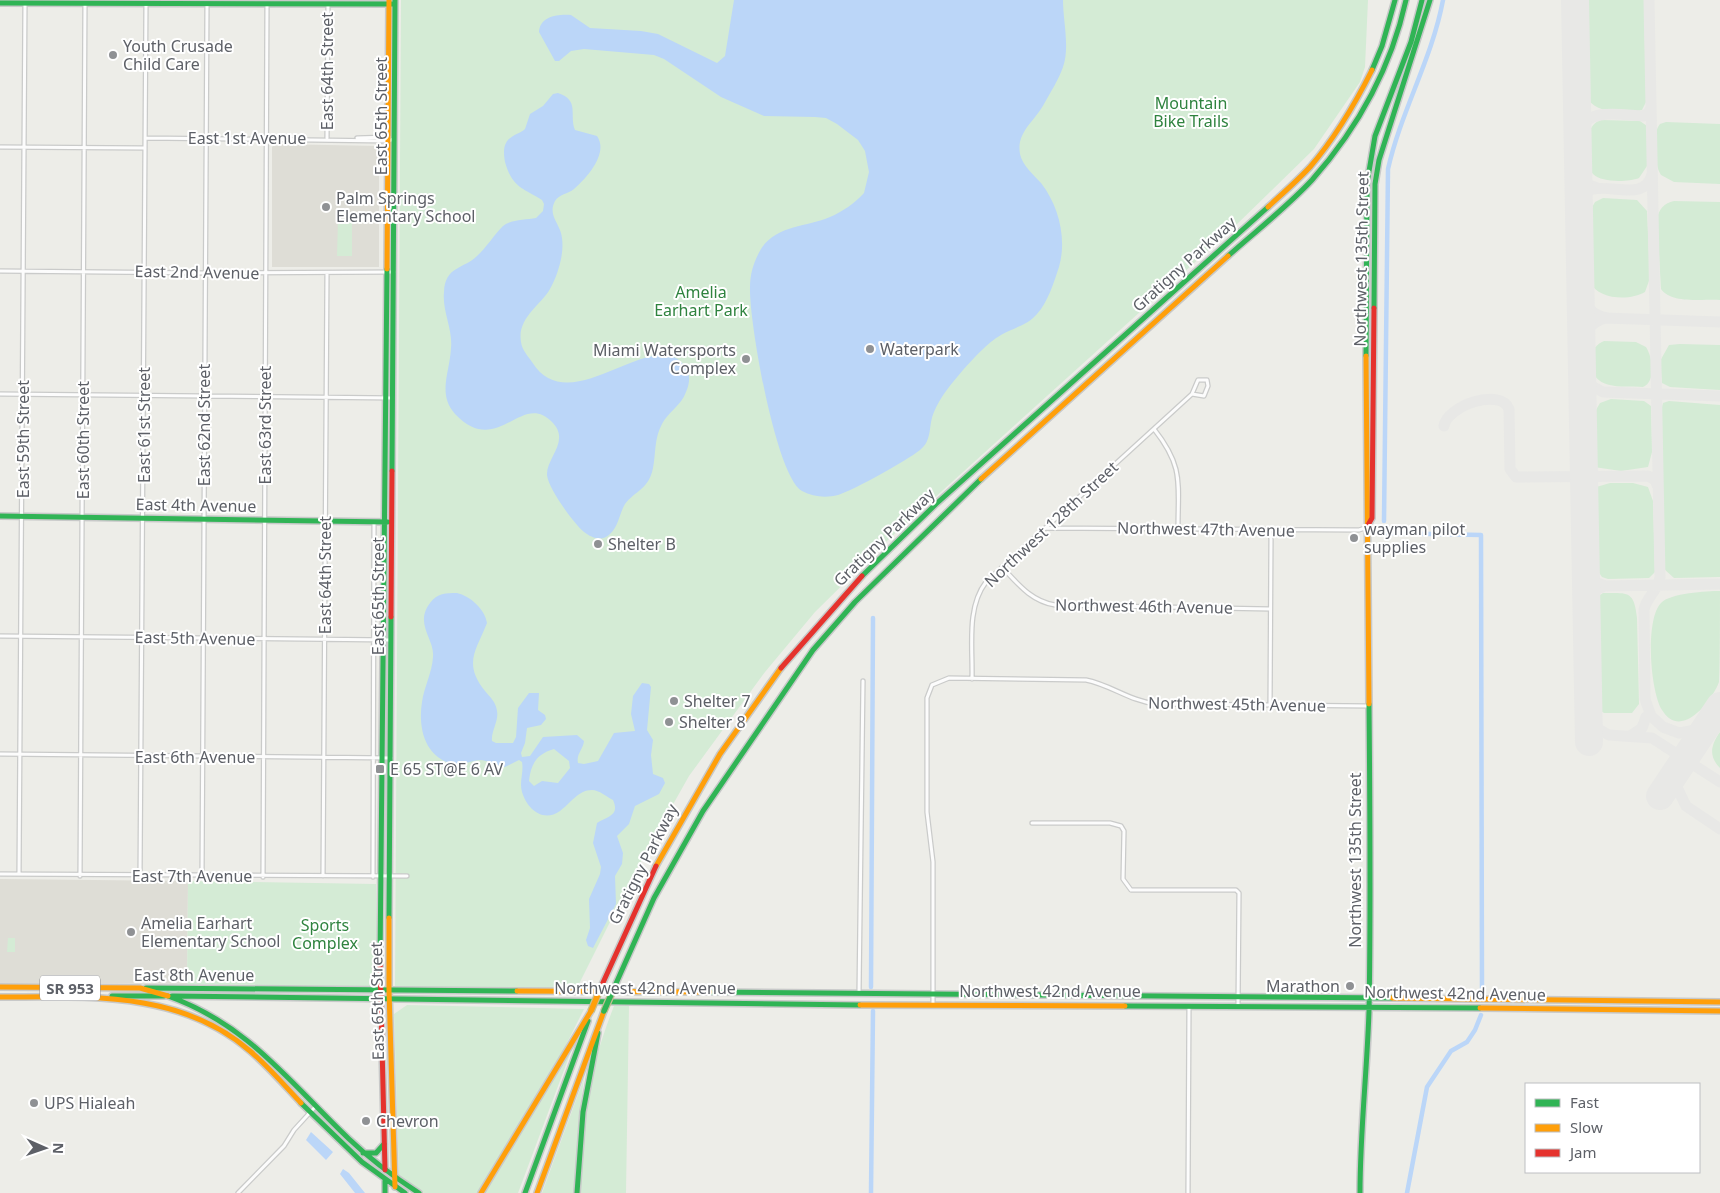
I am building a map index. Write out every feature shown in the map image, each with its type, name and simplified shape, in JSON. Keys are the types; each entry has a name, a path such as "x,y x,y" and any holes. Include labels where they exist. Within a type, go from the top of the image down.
{"main road":[{"name":"Gratigny Parkway","path":"525,1193 591,1012 624,928 669,840 708,772 751,708 811,630 855,582 899,539 1309,168 1330,143 1366,84 1381,48 1395,0"},
{"name":"Gratigny Parkway","path":"536,1193 604,1011 654,898 703,811 813,650 855,602 956,501 1311,181 1350,134 1369,101 1394,46 1406,0"},
{"name":"Northwest 135th Street","path":"1360,1193 1360,1145 1367,1070 1369,1005 1370,706 1366,440 1367,183 1371,153 1381,117 1411,42 1422,0"},
{"name":"Northwest 135th Street","path":"1368,527 1372,518 1375,184 1379,153 1389,118 1418,45 1430,0"},
{"path":"0,3 198,2 207,4 249,2 267,4 299,2 328,4 392,2"},
{"name":"East 65th Street","path":"385,1193 380,1000 387,758 389,398 387,273 392,2"},
{"name":"East 65th Street","path":"389,398 394,272 392,2"},
{"path":"1366,281 1374,281"},
{"name":"East 4th Avenue","path":"0,516 388,522"},
{"name":"East 65th Street","path":"387,758 390,877 389,1000 395,1187"},
{"name":"East 8th Avenue","path":"0,987 389,990"},
{"path":"81,988 81,996"},
{"path":"140,988 206,1012 247,1038 362,1153 394,1178 419,1193"},
{"path":"289,990 289,999"},
{"name":"Northwest 42nd Avenue","path":"389,990 1238,996 1720,1002"},
{"path":"680,992 680,1002"},
{"path":"776,993 776,1003"},
{"path":"979,994 979,1004"},
{"path":"1024,995 1025,1005"},
{"path":"108,996 162,1004 185,1011 220,1029 250,1051 350,1151 385,1181 405,1193"},
{"name":"East 8th Avenue","path":"0,997 166,996 380,1000"},
{"path":"1189,996 1189,1006"},
{"name":"Northwest 42nd Avenue","path":"380,1000 1189,1006 1369,1005 1720,1011"},
{"path":"1490,1000 1490,1007"},
{"path":"1620,1001 1620,1010"},
{"path":"577,1192 583,1098 604,1011"},
{"path":"481,1193 591,1012"},
{"path":"362,1153 376,1153 384,1144"}],"street":[{"name":"East 61st Street","path":"140,876 145,138 150,2"},
{"name":"East 59th Street","path":"19,874 23,517 25,3"},
{"name":"East 60th Street","path":"80,876 85,3"},
{"name":"East 62nd Street","path":"202,876 207,4"},
{"name":"East 63rd Street","path":"262,877 267,4"},
{"name":"East 64th Street","path":"327,138 328,4"},
{"name":"East 1st Avenue","path":"145,138 394,139"},
{"path":"0,147 145,148"},
{"name":"East 2nd Avenue","path":"0,271 394,272"},
{"name":"East 64th Street","path":"324,876 327,273"},
{"path":"1198,380 1206,380 1208,386 1204,396 1192,394 1198,380"},
{"path":"0,394 389,398"},
{"name":"Northwest 128th Street","path":"972,678 973,609 980,590 1044,528 1192,394"},
{"path":"1154,429 1170,449 1175,460 1178,477 1178,528"},
{"path":"373,877 374,522"},
{"name":"Northwest 47th Avenue","path":"1044,528 1359,530 1368,527"},
{"path":"1269,529 1270,705"},
{"name":"Northwest 46th Avenue","path":"1002,567 1023,590 1037,600 1056,605 1074,607 1270,609"},
{"name":"East 5th Avenue","path":"0,636 388,640"},
{"name":"Northwest 45th Avenue","path":"934,994 933,862 927,812 927,698 932,685 945,679 972,678 1086,680 1100,683 1140,702 1156,704 1370,706"},
{"path":"859,993 863,681"},
{"name":"East 6th Avenue","path":"0,754 387,758"},
{"path":"1032,823 1116,823 1124,831 1123,879 1131,890 1233,890 1239,893 1238,1006"},
{"name":"East 7th Avenue","path":"0,874 262,877 407,876"},
{"path":"933,1004 934,994"},
{"path":"1188,1193 1189,1006"},
{"path":"238,1193 284,1146 294,1130 315,1107"}],"shaded area":[{"name":"Palm Springs Elementary School","path":"275,144 379,146 379,267 272,267 272,147"},
{"name":"Amelia Earhart Elementary School","path":"0,879 188,881 187,984 0,983"}],"green space":[{"name":"Amelia Earhart Park","path":"401,0 1368,0 1365,67 1360,82 1314,149 1234,227 890,538 815,612 765,672 689,776 635,872 577,988 395,987"},
{"path":"1584,0 1644,0 1646,102 1642,110 1612,112 1598,108 1588,99"},
{"path":"1601,120 1640,121 1647,126 1647,166 1639,178 1615,181 1602,179 1593,174 1589,168 1586,153 1588,136 1595,123"},
{"path":"1666,122 1720,124 1720,184 1674,182 1661,175 1657,164 1655,141 1657,128 1660,124"},
{"path":"1603,198 1637,200 1647,211 1650,278 1645,292 1639,295 1623,298 1607,295 1594,288 1590,282 1589,213 1595,202"},
{"path":"1674,201 1720,202 1720,300 1680,299 1666,294 1661,289 1657,219 1663,207 1667,203"},
{"path":"338,221 352,222 352,256 337,256"},
{"path":"1604,341 1636,342 1646,347 1652,363 1652,375 1647,384 1643,387 1608,385 1595,377 1591,356 1595,348"},
{"path":"1669,345 1720,345 1720,390 1670,387 1662,383 1660,361"},
{"path":"1611,399 1644,401 1651,406 1652,452 1648,467 1621,471 1594,467 1592,417 1600,403"},
{"path":"1669,401 1720,405 1720,577 1674,578 1664,569 1661,411 1663,403"},
{"path":"1610,483 1633,483 1648,487 1653,501 1655,572 1649,578 1608,579 1602,577 1595,567 1593,488"},
{"path":"1720,591 1719,682 1710,699 1695,715 1687,720 1678,721 1670,718 1662,710 1655,688 1652,672 1651,639 1656,611 1661,603 1672,597 1689,593"},
{"path":"1603,593 1628,595 1632,598 1636,609 1639,704 1632,713 1604,713 1598,709 1596,601 1597,597"},
{"path":"1720,732 1720,768 1712,755 1712,750"},
{"name":"Sports Complex","path":"188,881 376,884 377,982 374,986 187,984"},
{"path":"8,938 15,938 15,952 7,952"},
{"path":"407,1005 584,1009 557,1063 479,1193 424,1193 399,1176 394,1014"},
{"path":"614,1006 629,1006 626,1193 581,1193 582,1144 587,1097 598,1052"},
{"path":"573,1046 518,1193 484,1193"},
{"path":"584,1078 579,1119 575,1193 542,1193"}],"water":[{"path":"734,0 1063,0 1066,51 1063,67 1044,104 1023,133 1020,146 1023,162 1047,192 1053,202 1060,223 1062,234 1061,256 1053,285 1041,309 1033,318 991,342 959,375 937,406 932,417 927,442 920,450 904,461 838,495 815,496 802,491 792,480 783,458 766,397 754,332 750,283 756,258 767,241 783,231 835,215 852,204 864,193 869,172 865,151 858,140 826,118 764,116 721,97 664,59 654,55 584,49 571,51 559,61 555,61 539,32 546,19 561,15 571,15 590,28 658,34 717,63 725,56"},
{"path":"558,93 565,96 571,104 575,130 597,136 600,150 595,165 585,178 574,189 559,197 553,206 554,218 562,237 561,259 550,289 522,326 521,342 525,353 548,378 567,383 588,379 652,356 670,356 684,365 688,371 689,378 684,397 659,430 653,468 648,481 625,504 613,531 604,538 590,536 580,528 568,514 548,481 547,475 550,462 559,443 557,429 552,422 541,414 530,414 496,428 484,430 470,426 455,414 447,399 446,391 451,341 444,299 445,284 451,273 477,256 503,226 515,221 536,218 543,211 544,204 542,200 523,189 511,177 505,162 504,150 510,138 525,129 530,114 543,106 553,94"},
{"path":"457,593 472,600 486,618 487,623 476,649 473,665 478,681 496,708 497,718 492,741 496,743 513,743 516,737 518,708 529,693 539,693 538,710 545,715 546,719 541,725 527,728 525,743 521,753 522,757 530,756 543,737 577,735 584,741 578,757 578,763 584,764 598,761 614,733 635,731 631,714 633,696 642,683 649,684 651,687 647,730 653,740 651,755 653,774 663,778 665,783 659,794 635,806 629,824 617,836 623,853 622,864 615,876 616,904 593,948 588,946 586,940 590,928 589,899 600,874 601,867 593,843 597,823 614,812 615,805 613,800 597,791 582,792 560,811 554,814 542,815 532,809 524,798 521,788 522,762 519,760 505,767 479,760 463,764 453,764 435,755 425,740 422,731 421,712 423,696 431,669 433,650 424,625 424,618 430,603 436,597 442,594","holes":["554,749 569,761 570,768 558,783 542,781 534,786 529,781 533,764 548,751"]},
{"path":"311,1132 333,1152 326,1160 306,1140"},
{"path":"343,1169 349,1173 365,1193 355,1193 340,1174"}],"waterway":[{"path":"1384,521 1388,169 1401,126 1432,43 1443,0"},
{"path":"1384,531 1384,533 1481,535 1482,994"},
{"path":"871,987 873,618"},
{"path":"871,1193 873,1011"},
{"path":"1407,1193 1427,1087 1451,1051 1467,1042 1475,1030 1481,1015"}],"taxiway":[{"path":"1649,0 1660,577 1644,610 1645,699 1651,716 1663,727 1679,733 1696,730 1711,719"},
{"path":"1578,132 1583,124 1597,116 1606,114 1643,116 1651,109"},
{"path":"1579,169 1585,183 1597,188"},
{"path":"1579,205 1584,194 1593,189 1638,189 1647,184 1652,174"},
{"path":"1581,291 1584,301 1593,313 1608,318"},
{"path":"1582,349 1588,329 1605,318 1720,322"},
{"path":"1582,372 1586,383 1603,392 1720,396"},
{"path":"1444,426 1447,419 1464,406 1485,399 1495,400 1504,403 1509,409 1510,469 1516,477 1648,476 1655,480 1658,487"},
{"path":"1586,572 1592,581 1605,586 1720,584"},
{"path":"1587,602 1593,591 1605,586"},
{"path":"1630,736 1642,728 1646,717"},
{"path":"1589,724 1609,735 1652,738 1720,782"},
{"path":"1672,777 1686,806 1720,829"}],"runway":[{"path":"1575,0 1589,742"},
{"path":"1660,796 1720,706"}],"traffic: fast":[{"path":"392,471 395,0"},
{"path":"1372,70 1382,46 1395,0"},
{"path":"1228,256 1302,190 1344,140 1371,96 1382,73 1400,25 1406,0"},
{"path":"1366,356 1367,183 1375,136 1411,42 1422,0"},
{"path":"1374,308 1375,184 1379,160 1430,0"},
{"path":"0,3 392,4"},
{"path":"862,576 936,504 1268,207"},
{"path":"380,961 387,269"},
{"path":"614,988 654,898 703,811 813,650 855,602 981,479"},
{"path":"0,516 388,522"},
{"path":"389,918 391,617"},
{"path":"1360,1193 1369,1011 1369,704"},
{"path":"146,988 517,991"},
{"path":"604,1011 614,988"},
{"path":"710,992 1392,998"},
{"path":"112,996 164,996"},
{"path":"168,996 197,1008 245,1039 287,1076 357,1147 419,1193"},
{"path":"172,996 860,1005"},
{"path":"1125,1006 1480,1008"},
{"path":"525,1193 588,1021"},
{"path":"577,1193 583,1112 598,1033"},
{"path":"301,1103 362,1162 405,1193"},
{"path":"363,1153 376,1153 384,1144"},
{"path":"385,1181 385,1193"}],"traffic: slow":[{"path":"387,269 389,0"},
{"path":"1268,207 1319,156 1344,120 1372,70"},
{"path":"981,479 1228,256"},
{"path":"1366,356 1369,704"},
{"path":"656,866 720,754 781,668"},
{"path":"389,918 389,990 395,1187"},
{"path":"0,987 140,988 168,996"},
{"path":"591,1011 601,987"},
{"path":"517,991 710,992"},
{"path":"0,997 99,998 131,1001 163,1007 194,1017 223,1031 250,1051 301,1103"},
{"path":"1392,998 1720,1002"},
{"path":"860,1005 1125,1006"},
{"path":"1480,1008 1720,1011"},
{"path":"481,1193 591,1011"},
{"path":"537,1193 604,1011"}],"traffic: jam":[{"path":"1368,525 1372,518 1374,308"},
{"path":"391,617 392,471"},
{"path":"781,668 862,576"},
{"path":"601,987 656,866"},
{"path":"380,961 385,1170"}],"place":[{"name":"Youth Crusade Child Care","path":"113,55"},
{"name":"Palm Springs Elementary School","path":"326,207"},
{"name":"Waterpark","path":"870,349"},
{"name":"Miami Watersports Complex","path":"746,359"},
{"name":"wayman pilot supplies","path":"1354,538"},
{"name":"Shelter B","path":"598,544"},
{"name":"Shelter 7","path":"674,701"},
{"name":"Shelter 8","path":"669,722"},
{"name":"E 65 ST@E 6 AV","path":"380,769"},
{"name":"Amelia Earhart Elementary School","path":"131,932"},
{"name":"Marathon","path":"1350,986"},
{"name":"UPS Hialeah","path":"34,1103"},
{"name":"Chevron","path":"366,1121"}],"park label":[{"name":"Mountain Bike Trails","path":"1191,112"}]}
